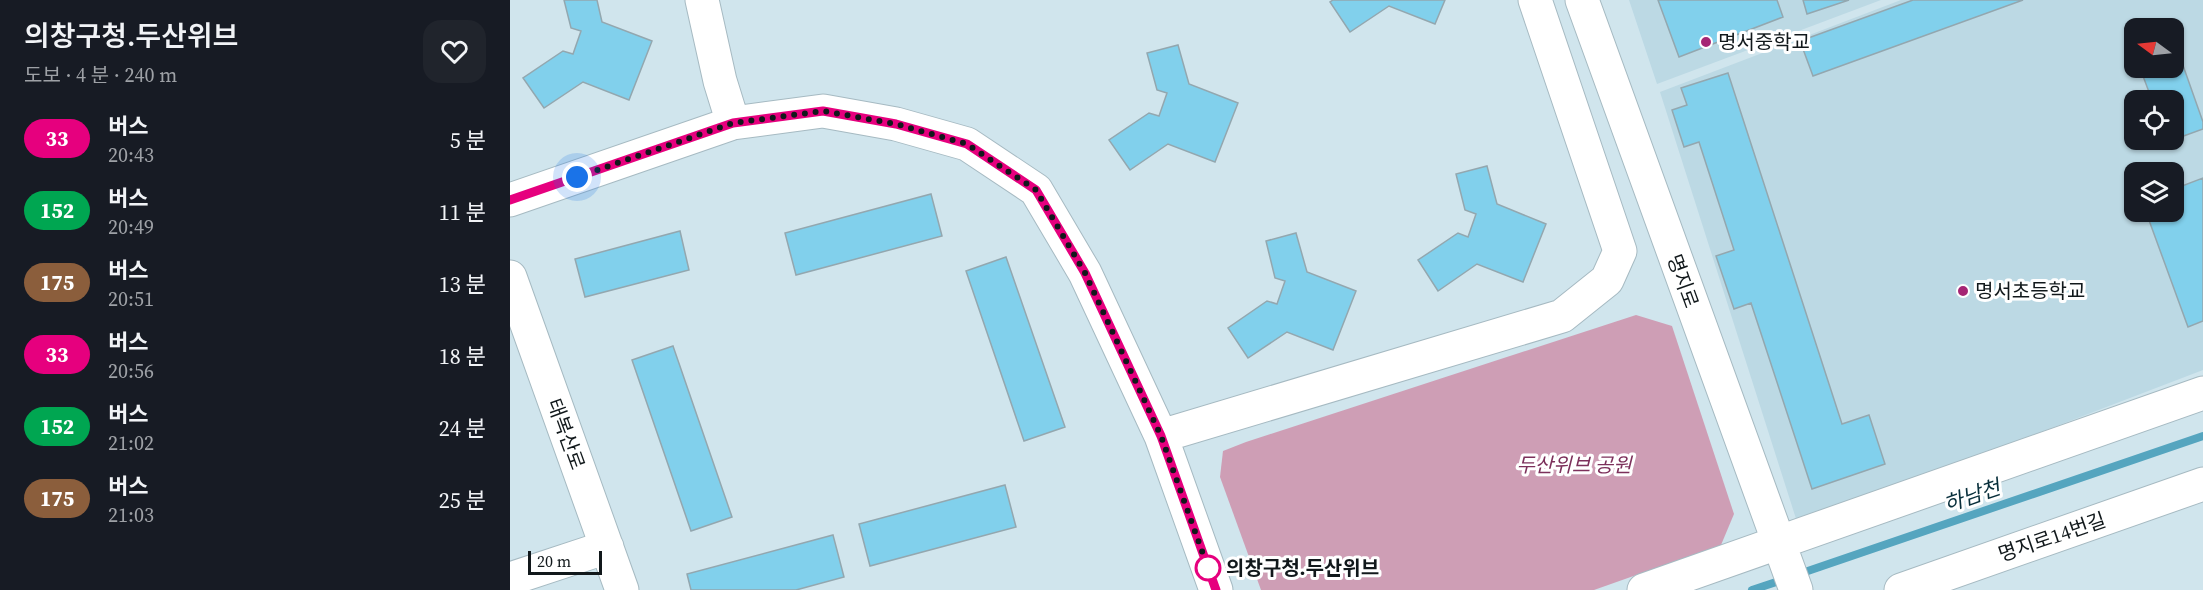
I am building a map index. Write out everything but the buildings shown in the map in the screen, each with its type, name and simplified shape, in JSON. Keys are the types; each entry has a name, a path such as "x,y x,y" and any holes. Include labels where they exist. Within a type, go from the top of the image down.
{"street":[{"path":"702,0 720,81 733,123"},
{"path":"1161,436 1562,316 1607,280 1620,251 1535,0"},
{"name":"명지로","path":"1582,0 1786,565"},
{"path":"510,200 733,123 823,111 896,124 967,144 1036,190 1085,273 1161,436 1216,590"},
{"name":"태복산로","path":"510,277 622,590"},
{"path":"1644,590 1786,565 2203,393"},
{"name":"명지로14번길","path":"1901,590 2203,484"},
{"path":"510,579 607,547"}],"shaded area":[{"name":"명서중학교","path":"1629,0 1881,0 1657,84"},
{"name":"명서초등학교","path":"1901,0 2203,0 2203,370 1798,525 1660,92"}],"green space":[{"name":"두산위브 공원","path":"1636,315 1672,326 1734,514 1721,545 1594,590 1261,590 1220,477 1223,451"}],"waterway":[{"name":"하남천","path":"1799,574 2203,436"},
{"name":"하남천","path":"1752,590 1785,579"}],"bus line":[{"name":"33","path":"510,200 733,123 823,111 896,124 967,144 1036,190 1085,273 1161,436 1216,590"}],"place":[{"name":"명서중학교","path":"1706,42"},
{"name":"명서초등학교","path":"1963,291"},
{"name":"의창구청.두산위브","path":"1208,568"}],"route":[{"path":"577,177 733,123 823,111 896,124 967,144 1036,190 1085,273 1161,436 1208,568"}]}
